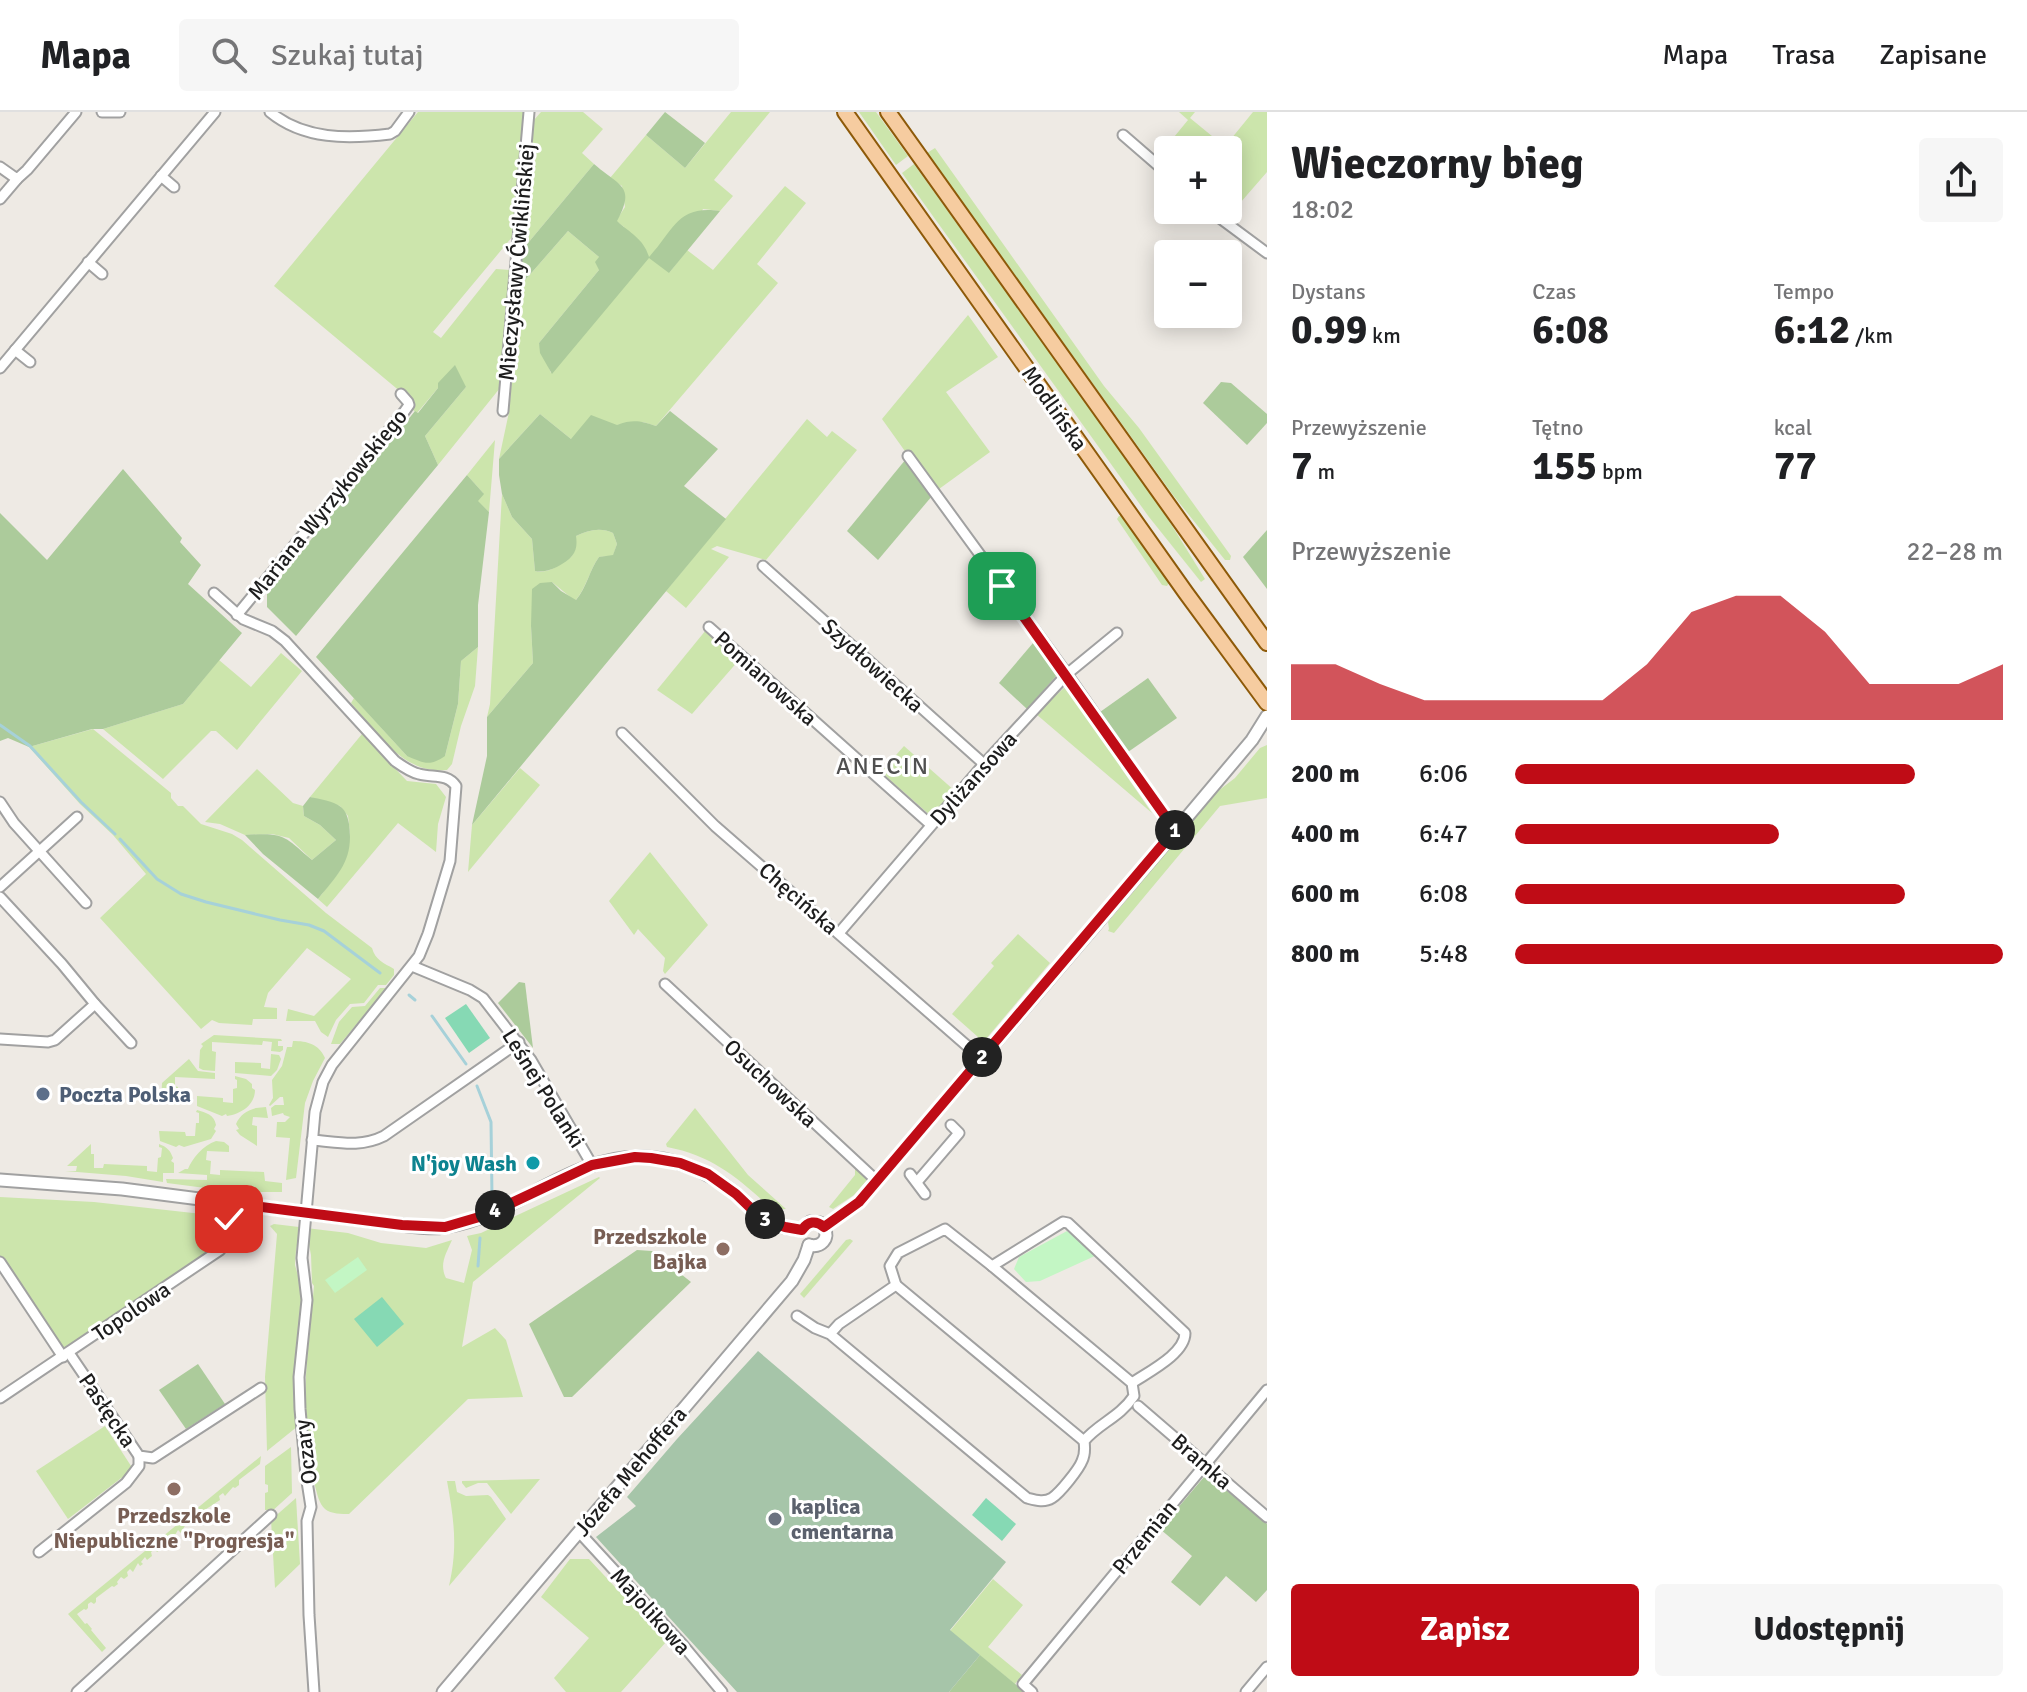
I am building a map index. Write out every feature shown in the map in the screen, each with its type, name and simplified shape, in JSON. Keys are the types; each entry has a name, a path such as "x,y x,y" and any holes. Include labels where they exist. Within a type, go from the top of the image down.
{"main road":[{"name":"Modlińska","path":"845,112 1267,703"},
{"name":"Modlińska","path":"888,112 1267,643"}],"street":[{"path":"0,199 76,112"},
{"path":"102,112 120,112"},
{"path":"0,368 215,112"},
{"path":"270,112 292,127 333,136 390,134 409,112"},
{"name":"Mieczysławy Ćwiklińskiej","path":"503,411 529,112"},
{"path":"1123,135 1154,162"},
{"path":"0,167 17,179"},
{"path":"161,176 174,187"},
{"path":"1228,224 1267,253"},
{"path":"88,262 102,274"},
{"path":"15,350 30,362"},
{"name":"Mariana Wyrzykowskiego","path":"237,615 404,412 409,405 401,394"},
{"path":"908,456 1067,674 1175,830"},
{"name":"Szydłowiecka","path":"763,566 984,764"},
{"path":"214,593 237,615 281,637 395,761 418,774 449,778 456,786 450,861 419,956 332,1065 323,1082 315,1112 305,1213"},
{"name":"Pomianowska","path":"709,627 931,825"},
{"name":"Dyliżansowa","path":"839,933 984,764 1067,674 1117,633"},
{"path":"824,1227 859,1202 1252,740 1267,716"},
{"name":"Chęcińska","path":"622,733 715,826 981,1058"},
{"path":"1252,740 1267,737"},
{"path":"0,802 14,823 86,903"},
{"path":"0,887 77,817"},
{"path":"0,897 131,1043"},
{"name":"Leśnej Polanki","path":"412,966 483,998 519,1042 542,1077 592,1165"},
{"name":"Osuchowska","path":"665,984 877,1181"},
{"path":"0,1039 55,1040 95,1004"},
{"path":"312,1140 370,1143 519,1042"},
{"path":"925,1194 913,1178 959,1133 951,1125"},
{"path":"0,1180 122,1189 417,1227 445,1227 486,1215 592,1165 635,1157 680,1163 708,1174 736,1194 762,1219 802,1230"},
{"name":"Topolowa","path":"0,1398 220,1250 227,1239 231,1203"},
{"name":"Oczary","path":"305,1213 302,1258 307,1300 299,1377 311,1507 307,1521 314,1692"},
{"path":"810,1222 824,1227 824,1242 809,1245 804,1241 802,1230 810,1222"},
{"path":"992,1266 1063,1222 1068,1223 1185,1333 1180,1348 1132,1383"},
{"path":"797,1316 830,1334 1027,1498 1041,1501 1051,1499 1081,1464 1084,1441 896,1285 890,1266 898,1253 945,1229 1132,1383 1134,1396 1131,1401 1084,1441"},
{"name":"Józefa Mehoffera","path":"443,1692 792,1281 809,1245"},
{"name":"Pasłęcka","path":"0,1262 139,1461 153,1458 261,1388"},
{"path":"830,1334 839,1324 896,1285"},
{"name":"Przemian","path":"1032,1692 1023,1684 1267,1390"},
{"name":"Bramka","path":"1138,1406 1267,1517"},
{"path":"39,1552 126,1483 139,1461"},
{"path":"77,1692 271,1515"},
{"name":"Majolikowa","path":"579,1532 722,1692"},
{"path":"1246,1692 1267,1667"}],"green space":[{"path":"418,112 524,112 513,236 433,332 441,338 496,269 510,270 500,388 438,465 425,436 466,387 438,388 417,413 413,410 410,396 402,393 274,286"},
{"path":"541,112 583,112 603,129 582,153 594,164 523,249 534,120"},
{"path":"665,112 705,143 685,168 646,135"},
{"path":"731,112 770,112 714,180 733,196 720,211 703,209 669,273 687,250 713,270 785,186 806,203 757,264 778,283 656,426 643,422 617,425 571,439 540,414 499,459 509,412 520,286 568,231 599,257 599,270 539,343 551,373 624,227 616,221 625,207 622,186 610,178 646,135 685,168"},
{"path":"859,112 876,112 908,156 896,165"},
{"path":"1179,112 1195,112 1190,118 1212,136 1175,136 1188,120"},
{"path":"1253,112 1267,112 1267,172 1242,201 1242,136 1233,136"},
{"path":"935,148 1104,386 1139,428 1231,556 1230,560 1225,560 1173,495 927,153"},
{"path":"594,164 618,183 625,193 623,209 617,221 640,241 649,257 685,216 706,210 720,211 669,273 649,258 552,374 540,353 539,343 599,270 595,262 599,257 568,231 520,286 523,249"},
{"path":"914,164 1161,508 1205,579 1201,582 1149,517 902,173"},
{"path":"968,315 998,357 946,392 990,452 939,489 910,453 907,454 882,419"},
{"path":"455,365 466,387 425,436 438,465 296,636 267,607 267,594"},
{"path":"1221,382 1231,383 1267,414 1267,423 1247,445 1203,403"},
{"path":"670,411 718,449 684,486 726,519 472,825 487,756 487,717 533,663 532,589 540,583 552,582 576,600 599,557 613,555 617,544 613,533 608,531 585,532 576,536 576,549 569,559 549,570 535,571 532,539 512,517 502,494 499,459 540,414 571,439 591,415 617,425 637,421 656,426"},
{"path":"807,419 827,437 832,431 857,450 766,560 717,546 711,549 729,557 686,608 666,591"},
{"path":"495,440 489,512 477,501 483,493 467,475"},
{"path":"906,459 932,496 878,560 847,531"},
{"path":"123,469 201,565 188,584 242,633 183,704 103,729 92,729 29,747 8,738 0,741 0,513 47,560"},
{"path":"467,475 484,494 478,501 489,512 478,605 478,647 461,661 458,704 445,756 426,763 407,756 316,657"},
{"path":"502,494 512,517 532,539 535,571 550,570 572,556 576,536 585,532 608,531 613,533 617,544 613,556 599,557 575,601 552,582 531,626 533,663 487,717 490,704"},
{"path":"1123,516 1170,581 1167,586 1162,585 1117,519"},
{"path":"1267,530 1267,589 1243,557"},
{"path":"706,630 739,660 692,714 657,690"},
{"path":"1033,643 1057,675 1027,709 999,683"},
{"path":"478,647 475,686 452,764 447,770 431,770 404,759 351,703 354,698 407,756 445,756 458,704 461,661"},
{"path":"281,653 302,671 237,750 216,731 211,731 163,779 103,729 183,704 219,660 251,687"},
{"path":"1148,678 1177,718 1128,752 1100,712"},
{"path":"1065,687 1122,764 1121,768 1152,813 1036,714"},
{"path":"93,729 171,793 178,806 183,806 201,824 242,840 326,913 372,948 383,963 394,969 394,975 386,985 378,985 364,1003 350,1004 336,1020 328,1037 315,1021 286,1021 288,1009 314,1016 351,979 307,948 268,993 264,1007 277,1008 277,1019 253,1019 252,1025 212,1020 201,1029 100,918 146,874 29,747"},
{"path":"362,734 407,781 436,784 446,797 438,824 436,852 398,823 327,907 318,899 339,872 350,833 348,816 340,806 310,797"},
{"path":"1267,745 1267,798 1220,806 1114,933 1108,931 1108,922 1218,791 1235,778 1260,748"},
{"path":"904,746 955,791 932,817 881,772"},
{"path":"520,768 540,785 468,872 472,825"},
{"path":"257,769 293,803 303,806 304,816 336,840 312,860 289,838 272,834 245,835 220,824 205,822"},
{"path":"310,797 326,800 343,809 350,836 343,865 318,899 263,854 245,835 283,837 312,860 336,840 304,816 303,806"},
{"path":"650,852 708,925 665,974 665,958 638,929 634,935 609,901"},
{"path":"1018,934 1050,963 980,1046 975,1042 978,1037 952,1014"},
{"path":"519,982 525,983 533,1048 498,1003"},
{"path":"380,988 387,988 340,1044 331,1044 339,1022 352,1007 365,1006"},
{"path":"466,1004 490,1038 469,1053 445,1018"},
{"path":"214,1035 281,1039 278,1046 283,1046 283,1050 271,1051 272,1042 263,1041 262,1045 212,1042 212,1051 216,1052 215,1071 203,1070 199,1068 201,1044"},
{"path":"293,1041 312,1044 325,1058 305,1103 296,1178 286,1180 290,1138 276,1137 277,1122 285,1122 290,1117 283,1113 272,1116 271,1108 284,1105 283,1097 269,1105 273,1098 272,1080 282,1066 287,1047 292,1047"},
{"path":"271,1054 279,1055 281,1059 271,1076 235,1073 235,1062 261,1063 261,1068 270,1069"},
{"path":"189,1059 198,1071 215,1073 215,1079 175,1077 178,1105 161,1102 162,1083"},
{"path":"235,1076 246,1079 255,1090 253,1100 246,1108 222,1116 197,1106 197,1096 223,1098 223,1102 233,1103 233,1089 237,1088"},
{"path":"266,1107 268,1118 253,1117 252,1125 257,1126 257,1146 236,1130 239,1129 236,1124 241,1116 256,1108"},
{"path":"695,1108 748,1175 786,1209 773,1210 737,1179 712,1163 667,1147 666,1144"},
{"path":"197,1110 209,1114 215,1121 216,1131 211,1139 184,1147 160,1141 159,1131 185,1132 186,1136 195,1136 196,1123 199,1123"},
{"path":"216,1141 229,1146 229,1152 207,1151 206,1160 211,1161 210,1174 220,1175 220,1170 264,1172 265,1181 282,1183 282,1192 236,1192 167,1183 166,1179 207,1180 207,1175 178,1173 188,1169 199,1153"},
{"path":"91,1144 94,1168 103,1168 104,1164 147,1166 147,1171 157,1172 162,1148 159,1144 171,1153 174,1173 163,1173 163,1182 65,1171 76,1171 77,1166 67,1166"},
{"path":"855,1168 868,1179 854,1195 833,1209 829,1207 855,1175"},
{"path":"599,1177 473,1282 462,1347 495,1328 506,1340 523,1397 468,1399 349,1514 325,1509 315,1486 306,1436 307,1361 314,1286 306,1228 348,1233 381,1243 426,1248 452,1240 444,1259 444,1273 446,1278 464,1283 472,1250 467,1236 500,1224 502,1227 507,1225 505,1221"},
{"path":"0,1197 94,1202 211,1215 220,1226 220,1234 215,1248 63,1349 0,1256"},
{"path":"257,1222 256,1236 230,1253 236,1228"},
{"path":"270,1226 299,1227 295,1265 304,1297 295,1387 298,1426 267,1451 265,1377 277,1234"},
{"path":"1067,1231 1097,1255 1040,1281 1026,1282 1014,1269 1019,1257"},
{"path":"850,1239 853,1241 804,1298 800,1294"},
{"path":"637,1250 652,1251 691,1282 572,1397 564,1397 529,1324"},
{"path":"358,1257 367,1270 335,1293 325,1280"},
{"path":"382,1297 404,1324 377,1347 354,1319"},
{"path":"758,1351 1006,1562 950,1630 980,1655 949,1692 737,1692 596,1537 636,1506 627,1497"},
{"path":"198,1364 225,1404 186,1429 159,1390"},
{"path":"105,1426 133,1469 68,1519 36,1471"},
{"path":"291,1447 292,1493 270,1513 265,1510 268,1485 265,1484 265,1466"},
{"path":"261,1456 260,1464 239,1480 239,1485 225,1496 223,1493 219,1496 220,1500 193,1518 194,1522 190,1525 187,1522 181,1533 178,1530 176,1537 171,1536 167,1544 164,1542 161,1545 161,1549 151,1552 152,1556 147,1560 145,1557 141,1562 143,1564 140,1566 138,1563 133,1572 130,1569 128,1576 124,1579 121,1577 118,1584 77,1614 106,1648 102,1652 68,1614"},
{"path":"1204,1477 1214,1480 1267,1524 1267,1590 1256,1602 1226,1576 1200,1606 1171,1582 1192,1556 1160,1529"},
{"path":"540,1479 511,1514 487,1483 466,1488 462,1483 462,1481"},
{"path":"447,1481 455,1481 457,1492 466,1496 488,1495 506,1519 449,1586 454,1534"},
{"path":"296,1498 300,1564 275,1588 271,1520"},
{"path":"986,1498 1016,1524 1002,1541 972,1515"},
{"path":"570,1559 589,1559 666,1642 621,1692 566,1692 554,1678 589,1638 541,1597"},
{"path":"993,1579 1023,1605 988,1647 1022,1675 1015,1684 950,1631"},
{"path":"980,1655 1025,1692 949,1692"}],"waterway":[{"path":"0,725 30,746 115,834"},
{"path":"120,839 157,879 181,894 309,925 324,931 380,973"},
{"path":"409,995 415,1000"},
{"path":"432,1016 466,1064"},
{"path":"477,1086 491,1122 492,1197"},
{"path":"478,1266 480,1238"}],"place":[{"name":"Poczta Polska","path":"43,1094"},
{"name":"N'joy Wash","path":"533,1163"},
{"name":"Przedszkole Bajka","path":"723,1249"},
{"name":"Przedszkole Niepubliczne \"Progresja\"","path":"174,1489"},
{"name":"kaplica cmentarna","path":"775,1519"}],"district":[{"name":"ANECIN","path":"883,766"}],"route":[{"path":"229,1219 231,1203 402,1225 445,1227 486,1215 592,1165 635,1157 680,1163 708,1174 736,1194 762,1219 785,1227 802,1230 805,1225 815,1222 824,1227 859,1202 1175,830 1002,586"}]}
